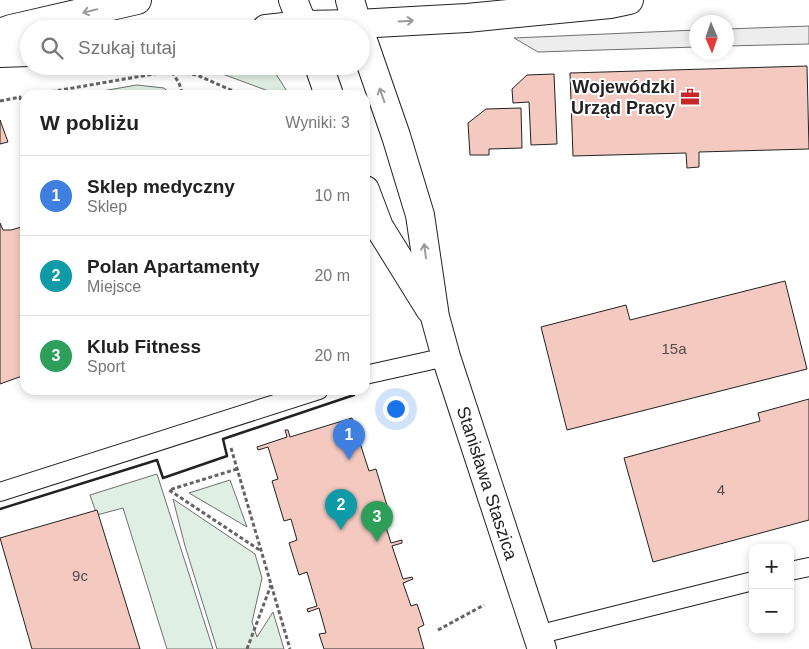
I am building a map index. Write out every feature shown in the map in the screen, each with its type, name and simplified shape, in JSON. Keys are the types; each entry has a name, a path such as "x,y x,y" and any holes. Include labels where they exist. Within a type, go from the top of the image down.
{"street":[{"path":"47,20 137,0"},
{"path":"294,0 301,20"},
{"path":"370,22 467,18 610,4 629,0"},
{"path":"0,33 20,26"},
{"path":"0,53 20,52"},
{"name":"Stanisława Staszica","path":"370,60 420,215 435,317 446,357 540,642"},
{"path":"321,75 327,90"},
{"name":"Stanisława Staszica","path":"370,203 379,227 435,317"}],"lane":[{"path":"370,374 446,357"},
{"path":"0,492 303,395"},
{"path":"794,570 809,567"},
{"path":"540,642 749,582"}],"path":[{"path":"61,90 148,75"},
{"path":"174,75 181,90"},
{"path":"197,75 231,90"},
{"path":"0,101 20,97"},
{"path":"229,443 290,649"},
{"path":"237,469 169,490 261,551"},
{"path":"248,649 271,584"},
{"path":"438,630 484,604"}],"green space":[{"path":"225,75 277,75 286,90 266,90"},
{"path":"137,85 164,88 166,90 108,90"},
{"path":"157,474 213,649 167,649 123,508 97,515 90,495"},
{"path":"230,480 247,527 189,493"},
{"path":"173,499 255,554 262,578 252,622 257,637 273,612 284,649 217,649 185,546"}],"shaded area":[{"path":"809,26 809,44 734,46 734,29"},
{"path":"689,30 689,47 538,52 514,38"}],"building":[{"name":"Wojewódzki Urząd Pracy","path":"807,66 809,149 699,152 699,167 687,168 686,153 573,156 570,73"},
{"path":"554,74 557,144 531,145 529,102 513,103 512,89 527,75"},
{"path":"521,108 522,148 489,149 489,155 470,155 468,123 486,109"},
{"path":"0,120 8,142 0,144"},
{"path":"0,223 3,230 20,227 20,377 0,384"},
{"path":"785,281 807,369 567,430 541,327 626,305 630,320"},
{"path":"809,399 809,520 653,562 624,458 760,421 758,413"},
{"path":"352,418 369,471 376,469 388,509 381,511 391,543 402,540 402,543 392,546 403,579 412,577 413,579 403,583 411,606 417,604 424,625 418,628 424,649 324,649 319,634 326,633 319,608 308,612 307,609 317,606 307,572 299,575 289,543 297,540 291,519 284,521 272,481 278,479 268,447 258,450 257,447 287,437 285,430 288,430 290,437"},
{"path":"97,510 140,649 32,649 0,538"}],"wall":[{"path":"0,509 157,460 163,478 227,456 223,439 354,395"}],"place":[{"name":"Wojewódzki Urząd Pracy","path":"690,97"},
{"name":"Sklep medyczny","path":"349,460"},
{"name":"Polan Apartamenty","path":"341,530"},
{"name":"Klub Fitness","path":"377,542"}]}
